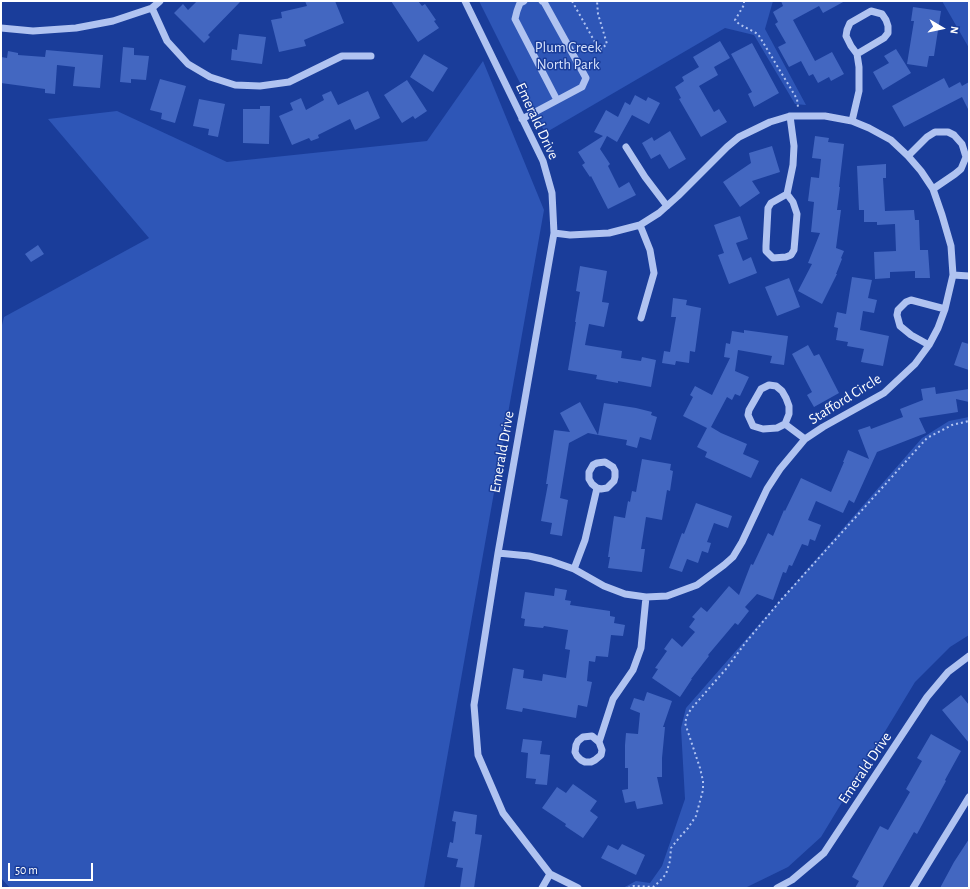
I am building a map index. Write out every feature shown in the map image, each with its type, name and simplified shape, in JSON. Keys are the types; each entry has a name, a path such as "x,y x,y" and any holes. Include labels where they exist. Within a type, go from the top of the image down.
{"street":[{"path":"1,28 33,31 76,28 113,21 152,8 160,1"},
{"name":"Emerald Drive","path":"465,1 543,161 552,192 554,233 498,553 474,705 478,755 503,813 550,874 578,888"},
{"path":"524,1 520,3 516,11 515,19 557,100"},
{"path":"522,119 582,87 586,78 544,2 542,1"},
{"path":"152,8 167,41 188,64 210,77 236,85 260,86 289,82 342,56 371,56"},
{"path":"852,121 859,91 859,67 857,54 846,36 846,30 850,23 871,11 882,14 888,26 888,33 884,38 857,54"},
{"path":"788,194 771,203 768,208 766,251 773,258 786,257 791,255 794,250 798,214 788,194 793,166 794,146 790,116"},
{"name":"Stafford Circle","path":"498,553 529,556 551,561 574,569 604,586 625,594 646,597 667,596 697,585 733,557 742,542 767,489 784,464 805,440 822,427 884,393 915,364 929,345 938,328 945,309 953,275 951,246 942,215 933,189 921,171 891,140 852,121 825,116 790,116 770,122 739,137 667,206 640,225 609,233 570,235 554,233"},
{"path":"908,156 927,137 935,132 948,132 954,135 962,144 966,157 961,169 933,189"},
{"path":"626,147 645,177 667,206"},
{"path":"640,225 650,250 654,273 641,318"},
{"path":"953,275 969,276"},
{"path":"929,345 911,335 900,326 897,315 898,310 906,302 911,300 945,309"},
{"path":"769,385 776,386 782,390 789,406 789,414 785,424 777,428 763,429 753,426 748,415 749,410 761,389 769,385"},
{"path":"785,424 805,440"},
{"path":"574,569 586,540 597,488"},
{"path":"600,742 613,699 632,670 641,648 646,597"},
{"name":"Emerald Drive","path":"777,888 792,880 824,853 927,697 948,672 969,656"},
{"path":"913,888 969,797"},
{"path":"542,888 550,874"}],"path":[{"path":"572,1 596,44 601,49 607,44 598,14 597,1"},
{"path":"744,1 744,5 735,20 738,24 758,34 797,99 799,115"},
{"path":"628,888 634,886 653,887 660,881 666,874 670,861 671,848 696,816 703,790 703,781 685,724 691,709 726,669 746,642 782,600 927,438 952,425 969,421"}],"green space":[{"name":"Plum Creek North Park","path":"479,1 773,1 765,29 806,105 795,104 754,35 725,28 545,133"},
{"path":"942,1 969,1 969,48"},
{"path":"483,61 544,210 424,888 10,888 1,878 1,329 4,317 149,238 48,119 117,111 227,162 427,141"},
{"path":"969,417 969,635 950,647 915,682 821,837 788,867 745,888 623,888 636,881 650,883 662,866 685,799 681,728 686,708 922,438 949,421"}],"building":[{"path":"197,1 241,1 208,35 210,37 204,43 174,13 183,4 188,10"},
{"path":"305,1 335,1 344,23 304,40 306,46 279,52 271,20 282,18 281,12 307,6"},
{"path":"391,1 418,1 422,6 425,4 436,20 434,21 439,28 418,42"},
{"path":"781,1 845,1 823,13 819,6 793,20 815,61 832,52 844,74 831,81 829,77 818,83 813,74 809,76 801,61 789,67 778,47 786,43 775,24 778,22 773,12 783,6"},
{"path":"913,7 941,11 934,56 929,56 927,67 907,64 914,21 911,21"},
{"path":"239,34 266,37 262,64 231,60 232,49 237,50"},
{"path":"720,41 730,58 714,67 718,75 699,86 714,112 719,109 727,122 701,137 679,99 681,98 675,87 684,81 682,77 699,67 693,57"},
{"path":"752,43 779,93 754,107 748,94 752,92 731,54"},
{"path":"123,47 134,48 134,55 149,56 146,80 131,79 131,83 120,82"},
{"path":"896,49 911,73 883,90 873,72 889,63 884,56"},
{"path":"46,50 103,55 100,88 73,86 75,67 57,65 55,94 45,93 45,89 1,83 1,57 7,58 8,51 18,53 18,55 45,57"},
{"path":"424,54 448,68 433,92 410,77"},
{"path":"944,78 949,88 960,82 962,86 969,82 969,111 962,97 904,127 892,106"},
{"path":"160,79 186,86 175,123 161,119 162,113 150,110"},
{"path":"407,80 427,111 415,119 413,116 402,123 384,95"},
{"path":"331,91 338,105 368,91 380,118 355,130 350,119 318,135 319,138 311,141 309,138 292,145 279,116 293,110 290,103 301,98 306,110 324,100 322,95"},
{"path":"635,95 646,101 648,97 660,103 649,124 632,115 617,142 607,136 600,149 610,164 608,166 619,188 629,182 636,195 608,209 591,176 590,177 582,165 585,163 578,152 603,136 594,132 606,110 618,117 625,102 630,105"},
{"path":"199,99 225,104 218,137 208,135 209,129 193,126"},
{"path":"260,106 270,106 269,144 243,143 243,109 260,109"},
{"path":"670,131 686,159 669,169 660,154 651,159 642,143 652,137 654,141"},
{"path":"815,136 829,138 828,142 844,144 837,210 841,210 836,248 844,251 837,274 822,304 798,291 812,264 808,263 820,233 811,232 814,202 808,201 811,177 819,178 821,159 812,158"},
{"path":"772,146 780,172 752,181 760,193 740,207 723,182 751,163 749,153"},
{"path":"886,164 886,178 883,178 885,211 914,210 915,220 919,220 920,250 928,250 930,278 915,278 915,271 890,272 890,278 875,279 874,252 896,251 895,224 877,225 877,222 864,222 864,210 859,210 857,166"},
{"path":"740,216 748,239 736,243 743,261 751,257 757,273 729,284 718,255 724,253 714,225"},
{"path":"38,245 44,254 31,262 25,254"},
{"path":"580,266 607,271 602,302 609,303 604,327 589,324 585,345 622,351 621,358 641,361 642,357 656,360 651,387 596,379 597,375 568,370 580,292 576,291"},
{"path":"852,277 872,280 868,298 877,300 874,313 863,311 860,330 889,336 883,366 861,362 864,349 847,346 848,342 836,340 838,328 834,327 837,312 846,314"},
{"path":"789,278 800,307 777,316 765,287"},
{"path":"673,298 687,300 686,305 701,308 695,352 690,351 689,363 676,361 675,365 662,363 664,351 670,352 676,317 671,317"},
{"path":"744,330 788,336 784,365 770,363 772,356 738,350 735,371 749,377 740,396 735,394 732,400 727,397 711,427 747,444 743,454 759,461 751,478 705,457 707,452 697,447 707,428 683,416 693,397 690,395 695,386 712,395 730,358 724,357 726,343 730,344 732,331 744,333"},
{"path":"962,342 969,344 969,370 954,365"},
{"path":"808,345 814,356 819,354 839,393 814,407 807,395 812,392 792,354"},
{"path":"935,387 936,394 969,389 969,402 956,399 958,412 919,418 926,433 877,452 854,503 849,500 843,513 816,501 808,520 821,525 815,541 810,539 808,546 802,544 792,566 789,565 786,573 783,572 773,600 757,594 745,607 749,611 738,625 735,623 708,655 709,656 691,679 680,697 652,678 658,669 655,668 667,651 664,649 672,638 682,647 695,632 689,627 695,619 692,617 701,607 707,612 729,586 739,595 751,564 753,565 768,533 773,536 784,510 785,511 801,478 831,492 848,450 869,459 858,430 870,426 871,429 903,417 900,409 923,400 921,389"},
{"path":"580,402 598,435 588,433 569,443 560,498 568,500 562,536 550,534 552,523 541,521 548,484 546,484 554,430 570,432 560,413"},
{"path":"604,403 652,412 651,415 657,417 651,440 640,437 637,448 626,445 627,440 598,435"},
{"path":"642,459 671,464 670,470 673,471 670,491 667,490 662,520 646,517 641,549 645,549 642,572 608,568 610,557 608,557 614,516 625,518 628,501 630,502 632,491 636,492"},
{"path":"696,503 732,516 728,528 714,523 707,542 711,543 708,553 702,551 698,563 687,559 682,572 669,568 682,533 684,534"},
{"path":"555,588 567,590 565,600 571,601 570,605 610,611 610,616 615,617 614,623 625,625 623,636 611,635 608,657 596,656 595,662 589,661 587,681 592,682 587,707 578,705 576,718 523,708 522,712 506,709 513,668 524,670 523,678 542,681 543,674 566,678 570,650 565,649 568,630 544,626 543,628 524,626 525,619 521,618 525,592 554,596"},
{"path":"647,692 672,701 663,727 665,727 662,777 657,777 663,804 637,809 635,801 625,803 622,790 628,789 628,768 625,768 626,733 638,734 640,713 630,709 634,698 644,701"},
{"path":"961,695 969,705 969,743 942,710"},
{"path":"931,734 961,751 917,834 914,832 882,888 855,888 859,881 852,877 880,826 888,830 910,792 906,789 922,761 917,758"},
{"path":"523,739 542,741 540,754 550,755 547,785 535,784 536,779 526,778 528,753 521,752"},
{"path":"573,784 597,801 590,811 598,817 583,838 565,826 566,824 542,808 557,787 566,793"},
{"path":"454,811 477,815 475,834 482,835 474,888 460,888 463,868 456,867 458,859 447,857 450,842 453,843 456,822 452,821"},
{"path":"969,839 969,888 940,888 954,862"},
{"path":"622,844 645,855 636,875 601,858 608,845 618,850"}]}
